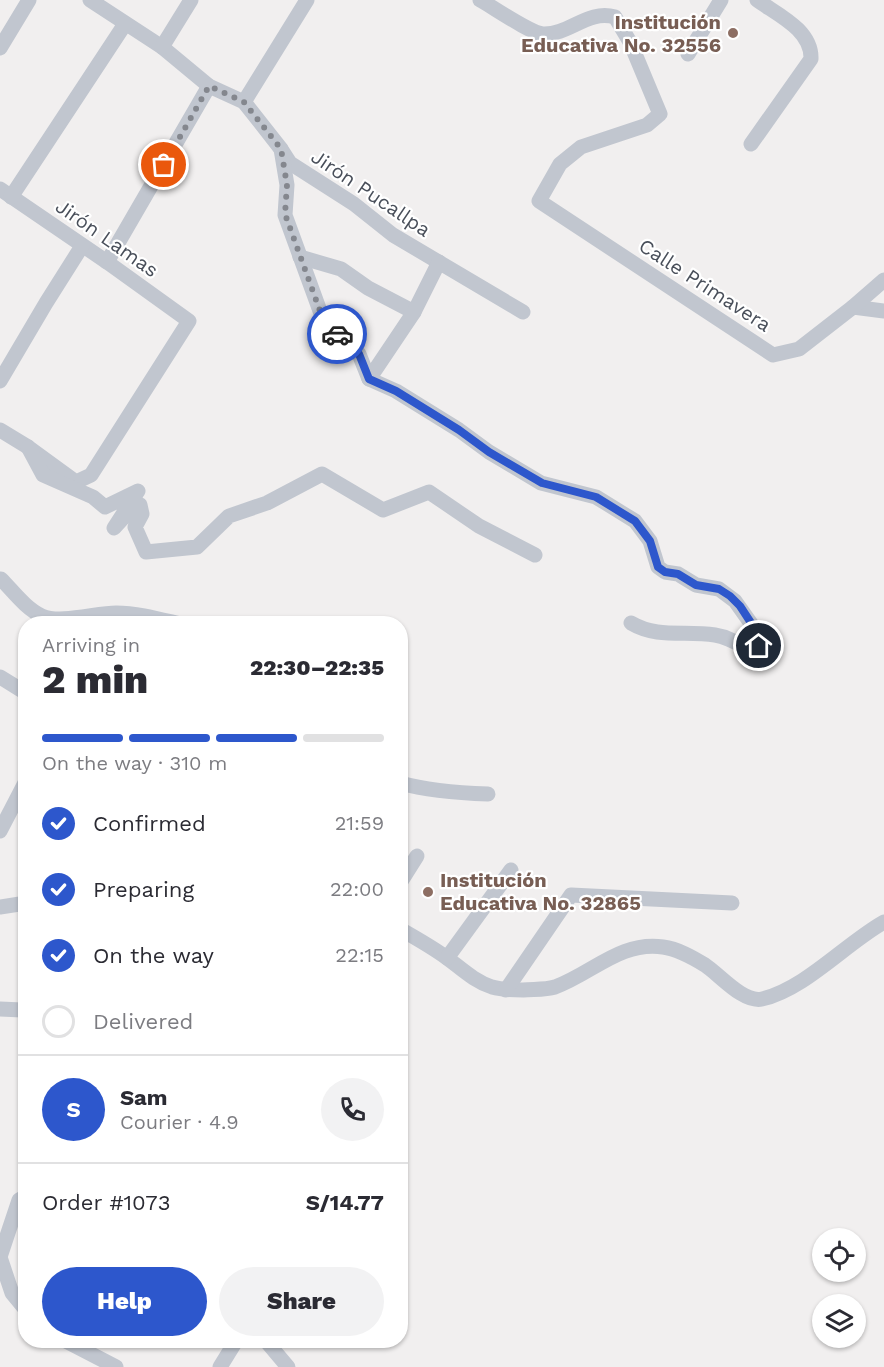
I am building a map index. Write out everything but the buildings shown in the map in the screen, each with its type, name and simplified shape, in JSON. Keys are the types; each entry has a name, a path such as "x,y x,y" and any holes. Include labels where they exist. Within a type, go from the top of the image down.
{"street":[{"path":"0,48 29,0"},
{"name":"Jirón Pucallpa","path":"90,0 162,47 209,86 244,102 290,163 354,204 393,235 523,312"},
{"path":"162,47 191,0"},
{"path":"244,102 307,0"},
{"name":"Calle Primavera","path":"480,0 539,34 553,34 595,16 606,14 615,17 630,42 660,114 648,125 582,147 560,164 539,201 773,355 799,349 884,280"},
{"path":"687,54 721,0"},
{"path":"751,144 811,59 810,46 804,35 758,0"},
{"path":"5,193 125,24"},
{"path":"107,262 209,86"},
{"path":"281,149 287,185 285,214 324,322 359,354 369,379 396,391 459,430 489,452 542,483 596,497 635,521 650,541 658,567 665,572 678,574 696,585 719,589 730,596 740,606 757,632 759,642 757,648 750,650 716,635 652,632 631,623"},
{"name":"Jirón Lamas","path":"5,193 189,321 91,476 76,482 28,447"},
{"path":"0,381 82,246"},
{"path":"300,257 341,269 368,288 414,312"},
{"path":"369,379 414,312 439,262"},
{"path":"853,307 884,311"},
{"path":"0,430 28,447 43,475 93,497 105,507 138,491 114,528 135,505 140,505 142,514 135,527 146,552 197,547 229,516 267,503 322,474 383,510 429,492 480,526 535,555"},
{"path":"0,579 42,616"},
{"path":"82,616 116,613 149,616"},
{"path":"2,683 18,690"},
{"path":"408,785 450,793 488,794"},
{"path":"2,829 18,797"},
{"path":"408,870 417,856"},
{"path":"447,958 511,870"},
{"path":"506,990 571,895 732,903"},
{"path":"0,907 18,904"},
{"path":"408,934 447,958 470,977 491,987 506,990 553,988 616,953 652,946 670,948 683,953 706,966 745,996 759,999 784,990 863,934 884,922"},
{"path":"0,1009 18,1010"},
{"path":"18,1203 0,1257 12,1293 18,1300"},
{"path":"79,1348 116,1367"},
{"path":"220,1367 232,1348"},
{"path":"272,1348 288,1367"}],"way so far":[{"path":"164,165 209,86 244,102 281,149 287,185 285,214 324,322 337,334"}],"place":[{"name":"Institución Educativa No. 32556","path":"733,33"},
{"name":"Institución Educativa No. 32865","path":"428,892"}],"route":[{"path":"337,334 359,354 369,379 396,391 459,430 489,452 542,483 596,497 635,521 650,541 658,567 665,572 678,574 696,585 719,589 730,596 740,606 757,632 759,646"}]}
